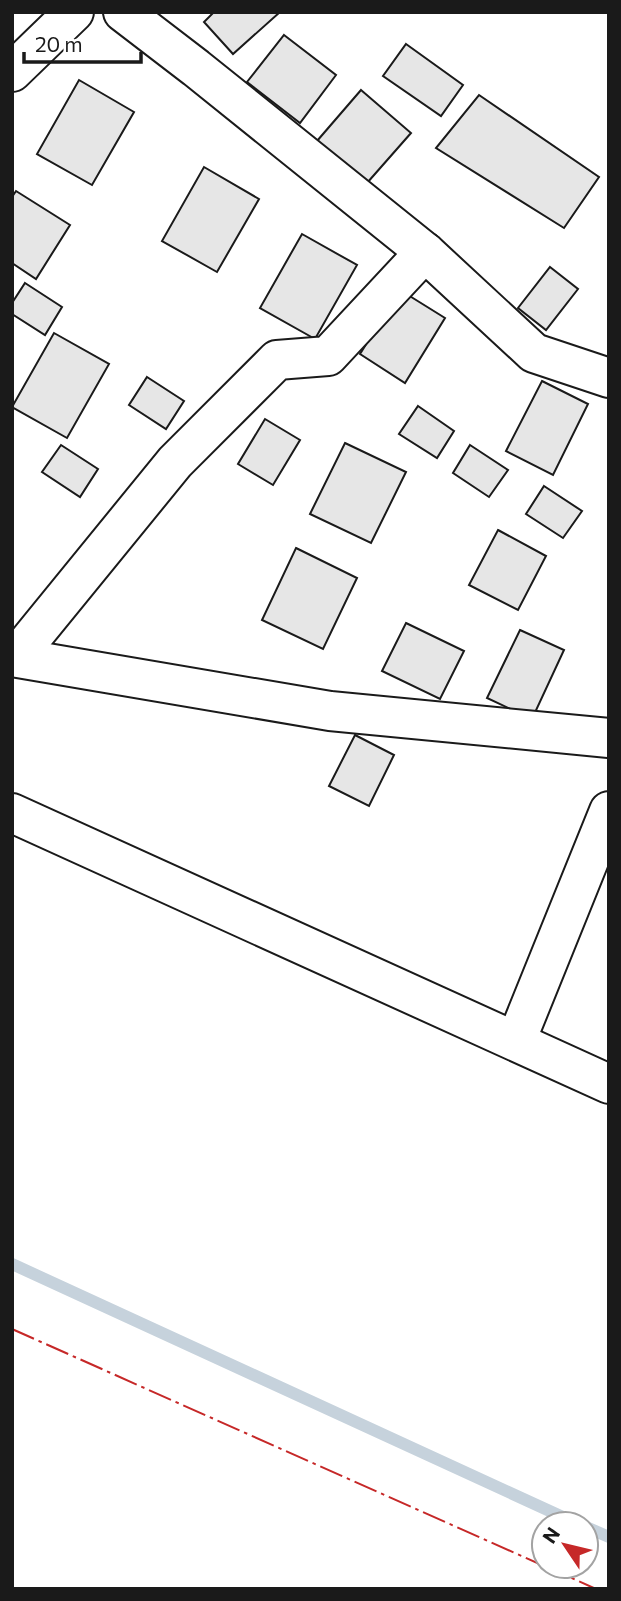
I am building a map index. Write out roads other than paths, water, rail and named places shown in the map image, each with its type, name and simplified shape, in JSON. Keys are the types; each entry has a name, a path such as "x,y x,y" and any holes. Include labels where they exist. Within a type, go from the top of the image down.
{"street":[{"path":"12,72 74,12"},
{"path":"122,12 425,252 534,353 609,378"},
{"path":"425,252 328,356 278,360 174,462 14,657 330,710 609,738"},
{"path":"516,1041 609,811"},
{"path":"12,813 609,1084"}],"waterway":[{"path":"12,1264 548,1510"},
{"path":"600,1533 609,1537"}]}
